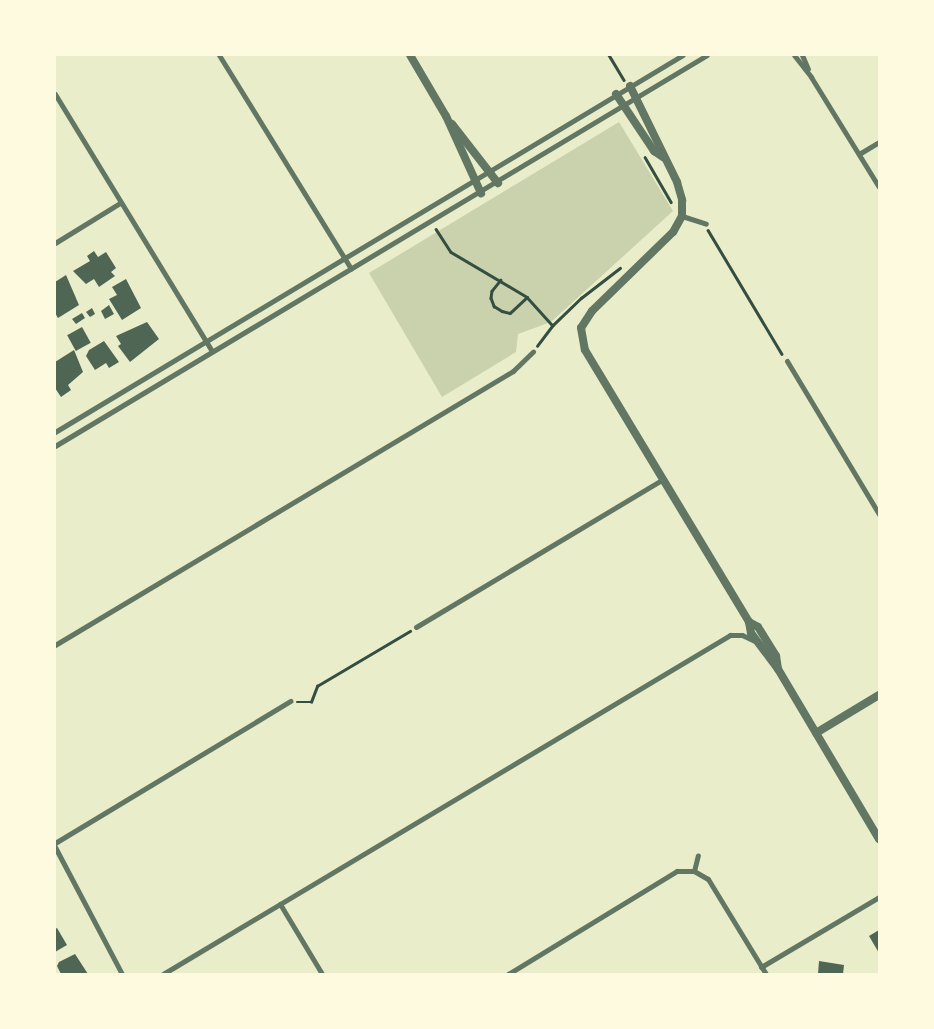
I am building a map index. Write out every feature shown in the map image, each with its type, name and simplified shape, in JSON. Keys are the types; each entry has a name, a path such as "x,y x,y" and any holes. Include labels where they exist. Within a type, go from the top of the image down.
{"street":[{"path":"219,55 351,268"},
{"path":"410,55 446,116 481,193"},
{"path":"55,432 344,258 491,173 628,86 683,55"},
{"path":"55,446 351,268 498,183 635,96 707,55"},
{"path":"794,55 811,77 879,187"},
{"path":"802,55 811,77"},
{"path":"628,86 635,96 663,157 677,182 682,200 682,216 673,232 592,311 581,328 585,350 749,622 757,643 778,669 879,839"},
{"path":"55,94 120,204 212,351"},
{"path":"616,94 654,151 663,157"},
{"path":"446,116 498,183"},
{"path":"860,154 879,142"},
{"path":"55,243 120,204"},
{"path":"682,216 706,224"},
{"path":"55,645 513,370 533,352"},
{"path":"787,361 879,514"},
{"path":"416,627 663,479"},
{"path":"749,622 763,634 776,656 778,669"},
{"path":"163,974 730,635 742,635 757,643"},
{"path":"816,733 879,695"},
{"path":"122,974 55,845 290,701"},
{"path":"694,871 698,855"},
{"path":"508,974 677,872 694,871 708,879 766,974"},
{"path":"762,967 879,896"},
{"path":"280,904 322,974"},
{"path":"519,967 523,974"}],"path":[{"path":"609,55 628,86"},
{"path":"640,150 674,207"},
{"path":"706,224 710,237 787,361"},
{"path":"436,230 451,252 527,297 553,325"},
{"path":"533,352 553,325 581,298 625,264"},
{"path":"501,280 492,291 494,306 510,313 527,297"},
{"path":"290,701 311,702 317,686 416,627"}],"green space":[{"path":"619,122 673,211 551,322 518,334 516,352 442,397 369,273"}],"building":[{"path":"94,251 98,257 106,252 116,268 111,272 115,276 99,287 94,279 86,284 73,271 90,261 87,256"},
{"path":"66,275 79,305 58,318 55,313 55,282"},
{"path":"126,279 141,308 122,320 109,299 117,295 112,287"},
{"path":"109,305 114,314 105,319 101,311"},
{"path":"92,308 95,314 90,317 86,312"},
{"path":"82,313 85,318 76,324 72,319"},
{"path":"147,322 159,339 130,362 118,346 121,344 116,336"},
{"path":"82,327 91,343 76,351 67,335"},
{"path":"104,341 119,362 109,368 106,363 95,370 86,356 89,350"},
{"path":"74,350 83,372 68,385 71,390 61,397 55,388 55,362"},
{"path":"57,928 67,945 55,952 55,929"},
{"path":"879,930 879,953 869,936"},
{"path":"75,954 88,974 61,974 57,966 59,962"},
{"path":"819,961 844,965 843,974 818,974"}]}
